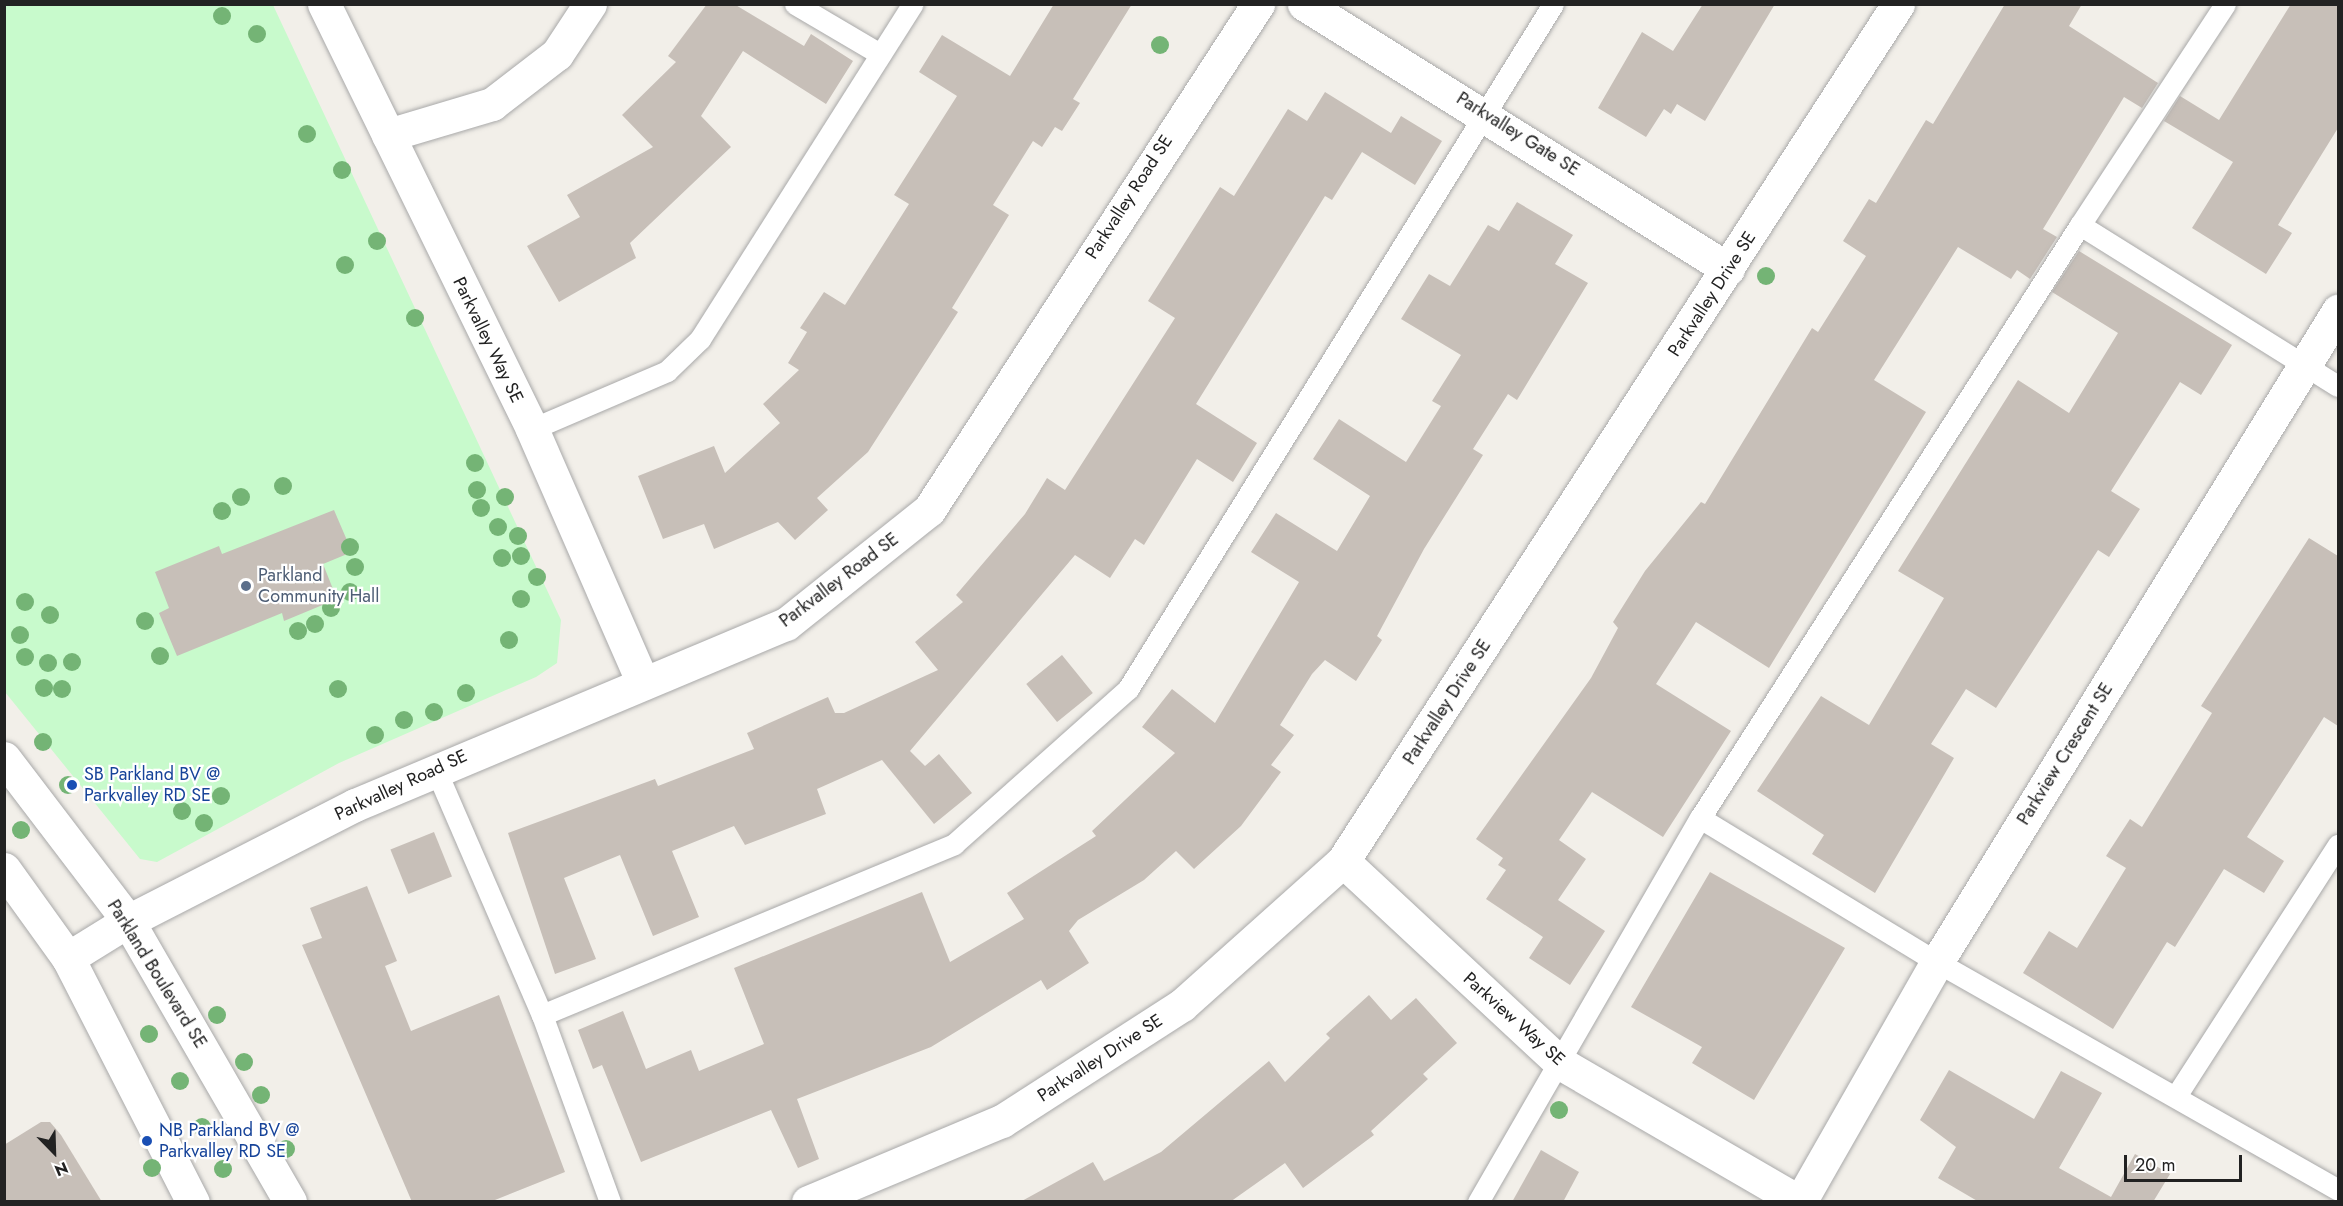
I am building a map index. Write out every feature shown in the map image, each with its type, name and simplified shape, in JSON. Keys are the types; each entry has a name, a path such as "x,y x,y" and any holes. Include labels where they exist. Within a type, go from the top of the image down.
{"street":[{"name":"Parkvalley Way SE","path":"324,4 532,429 642,681"},
{"path":"388,135 492,104 557,54 590,4"},
{"name":"Parkvalley Road SE","path":"68,958 128,921 435,768 642,681 786,624 929,510 1258,4"},
{"name":"Parkvalley Gate SE","path":"1304,4 1483,112 1728,268"},
{"name":"Parkvalley Drive SE","path":"808,1202 1002,1121 1182,1005 1344,861 1898,4"},
{"name":"Parkview Crescent SE","path":"1800,1202 1937,962 2338,311"},
{"name":"Parkland Boulevard SE","path":"4,758 128,921 290,1202"},
{"name":"Parkview Way SE","path":"1344,861 1560,1063 1800,1202"},
{"path":"4,869 68,958 193,1202"}],"lane":[{"path":"795,4 880,54"},
{"path":"532,429 667,371 700,339 913,4"},
{"path":"542,1015 954,844 1128,688 1483,112 1553,4"},
{"path":"1478,1202 1700,818 2080,225 2225,4"},
{"path":"2080,225 2338,386"},
{"path":"435,768 542,1015 610,1202"},
{"path":"1700,818 1937,962 2338,1190"},
{"path":"2176,1096 2338,845"}],"green space":[{"path":"4,5 273,5 561,620 557,663 536,677 339,763 157,862 140,859 5,692"}],"building":[{"path":"707,4 734,4 804,46 811,34 853,61 826,104 743,51 701,116 731,147 630,243 636,258 559,302 527,246 580,217 567,195 653,147 622,115 676,62 668,56"},
{"path":"1054,4 1132,4 1073,99 1080,103 1062,131 1055,127 1042,147 1033,141 993,205 1009,215 952,308 958,312 868,452 817,498 828,510 795,540 778,522 714,549 704,524 663,539 638,476 714,446 725,473 780,423 763,404 799,370 788,363 807,332 800,328 824,292 845,305 909,204 894,195 957,96 919,72 942,35 1010,76"},
{"path":"1703,4 1775,4 1705,121 1677,104 1671,114 1664,109 1646,137 1598,108 1642,32 1673,51"},
{"path":"2005,4 2082,4 2069,26 2158,83 2142,108 2124,97 2043,229 2057,237 2030,279 2017,270 2011,279 1958,247 1874,380 1926,412 1769,668 1696,622 1656,684 1731,731 1663,837 1592,792 1559,840 1586,859 1558,900 1605,931 1570,985 1529,958 1543,937 1486,899 1506,870 1498,865 1503,858 1476,839 1591,678 1618,628 1613,622 1645,571 1701,502 1705,504 1812,328 1818,332 1866,256 1843,241 1869,199 1876,203 1926,120 1933,124"},
{"path":"2291,4 2338,4 2338,128 2278,225 2292,233 2266,274 2192,228 2233,162 2164,121 2180,96 2219,120"},
{"path":"1325,92 1391,133 1401,116 1442,141 1415,185 1362,152 1332,200 1325,196 1196,404 1257,443 1233,482 1197,459 1144,545 1135,539 1110,578 1075,555 910,751 925,766 939,754 972,793 934,824 882,760 817,789 826,814 745,845 734,826 672,851 699,917 653,936 620,855 564,878 596,959 555,974 508,833 655,779 658,786 754,749 747,733 828,697 835,713 844,713 938,670 915,642 963,602 956,595 1025,514 1047,478 1065,490 1175,318 1148,301 1220,187 1234,196 1288,109 1307,121"},
{"path":"1517,202 1573,235 1555,264 1588,283 1517,400 1508,394 1473,449 1483,455 1424,549 1377,636 1382,640 1356,681 1325,660 1312,674 1280,725 1294,735 1271,765 1281,772 1241,826 1194,869 1176,851 1144,880 1078,920 1069,931 1089,963 1047,990 1041,980 931,1047 797,1099 819,1159 798,1168 771,1110 641,1162 602,1065 593,1069 578,1030 623,1011 646,1069 691,1050 699,1071 764,1044 734,968 922,892 950,962 1024,919 1007,893 1096,836 1092,831 1175,753 1142,727 1172,689 1215,723 1299,582 1251,552 1276,513 1337,551 1370,496 1313,459 1339,419 1406,462 1441,406 1432,401 1461,355 1401,319 1429,274 1450,286 1488,225 1499,231"},
{"path":"2079,251 2232,345 2201,395 2180,382 2111,491 2140,509 2109,557 2098,550 1996,708 1966,689 1931,744 1954,758 1875,893 1812,854 1824,835 1757,791 1821,696 1869,725 1944,598 1898,571 2018,380 2069,413 2118,333 2052,292"},
{"name":"Parkland Community Hall","path":"334,510 352,552 323,564 337,599 284,621 282,613 177,656 159,613 169,608 155,572 219,546 222,554"},
{"path":"2309,538 2338,556 2338,726 2324,717 2247,837 2284,861 2264,893 2224,869 2175,947 2167,942 2113,1029 2023,973 2049,931 2077,948 2126,868 2106,856 2130,819 2142,827 2212,713 2201,706"},
{"path":"1062,655 1093,693 1057,722 1026,684"},
{"path":"434,832 452,877 408,894 390,850"},
{"path":"1710,872 1845,948 1754,1100 1692,1063 1702,1047 1631,1007"},
{"path":"367,886 397,961 385,966 411,1031 499,995 565,1172 490,1202 412,1202 302,945 322,938 310,908"},
{"path":"1369,995 1391,1020 1416,998 1457,1043 1423,1074 1428,1079 1371,1131 1374,1135 1303,1188 1285,1163 1230,1202 1020,1202 1093,1162 1104,1181 1161,1152 1269,1061 1285,1082 1330,1038 1326,1034"},
{"path":"1949,1070 2034,1119 2061,1071 2102,1093 2059,1168 2111,1197 2135,1154 2170,1174 2153,1202 1979,1202 1938,1178 1956,1147 1920,1120"},
{"path":"41,1122 50,1122 61,1135 102,1202 4,1202 4,1145"},
{"path":"1541,1150 1579,1172 1563,1202 1512,1202"}],"place":[{"name":"Parkland Community Hall","path":"246,586"},
{"name":"SB Parkland BV @ Parkvalley RD SE","path":"72,785"},
{"name":"NB Parkland BV @ Parkvalley RD SE","path":"147,1141"}]}
